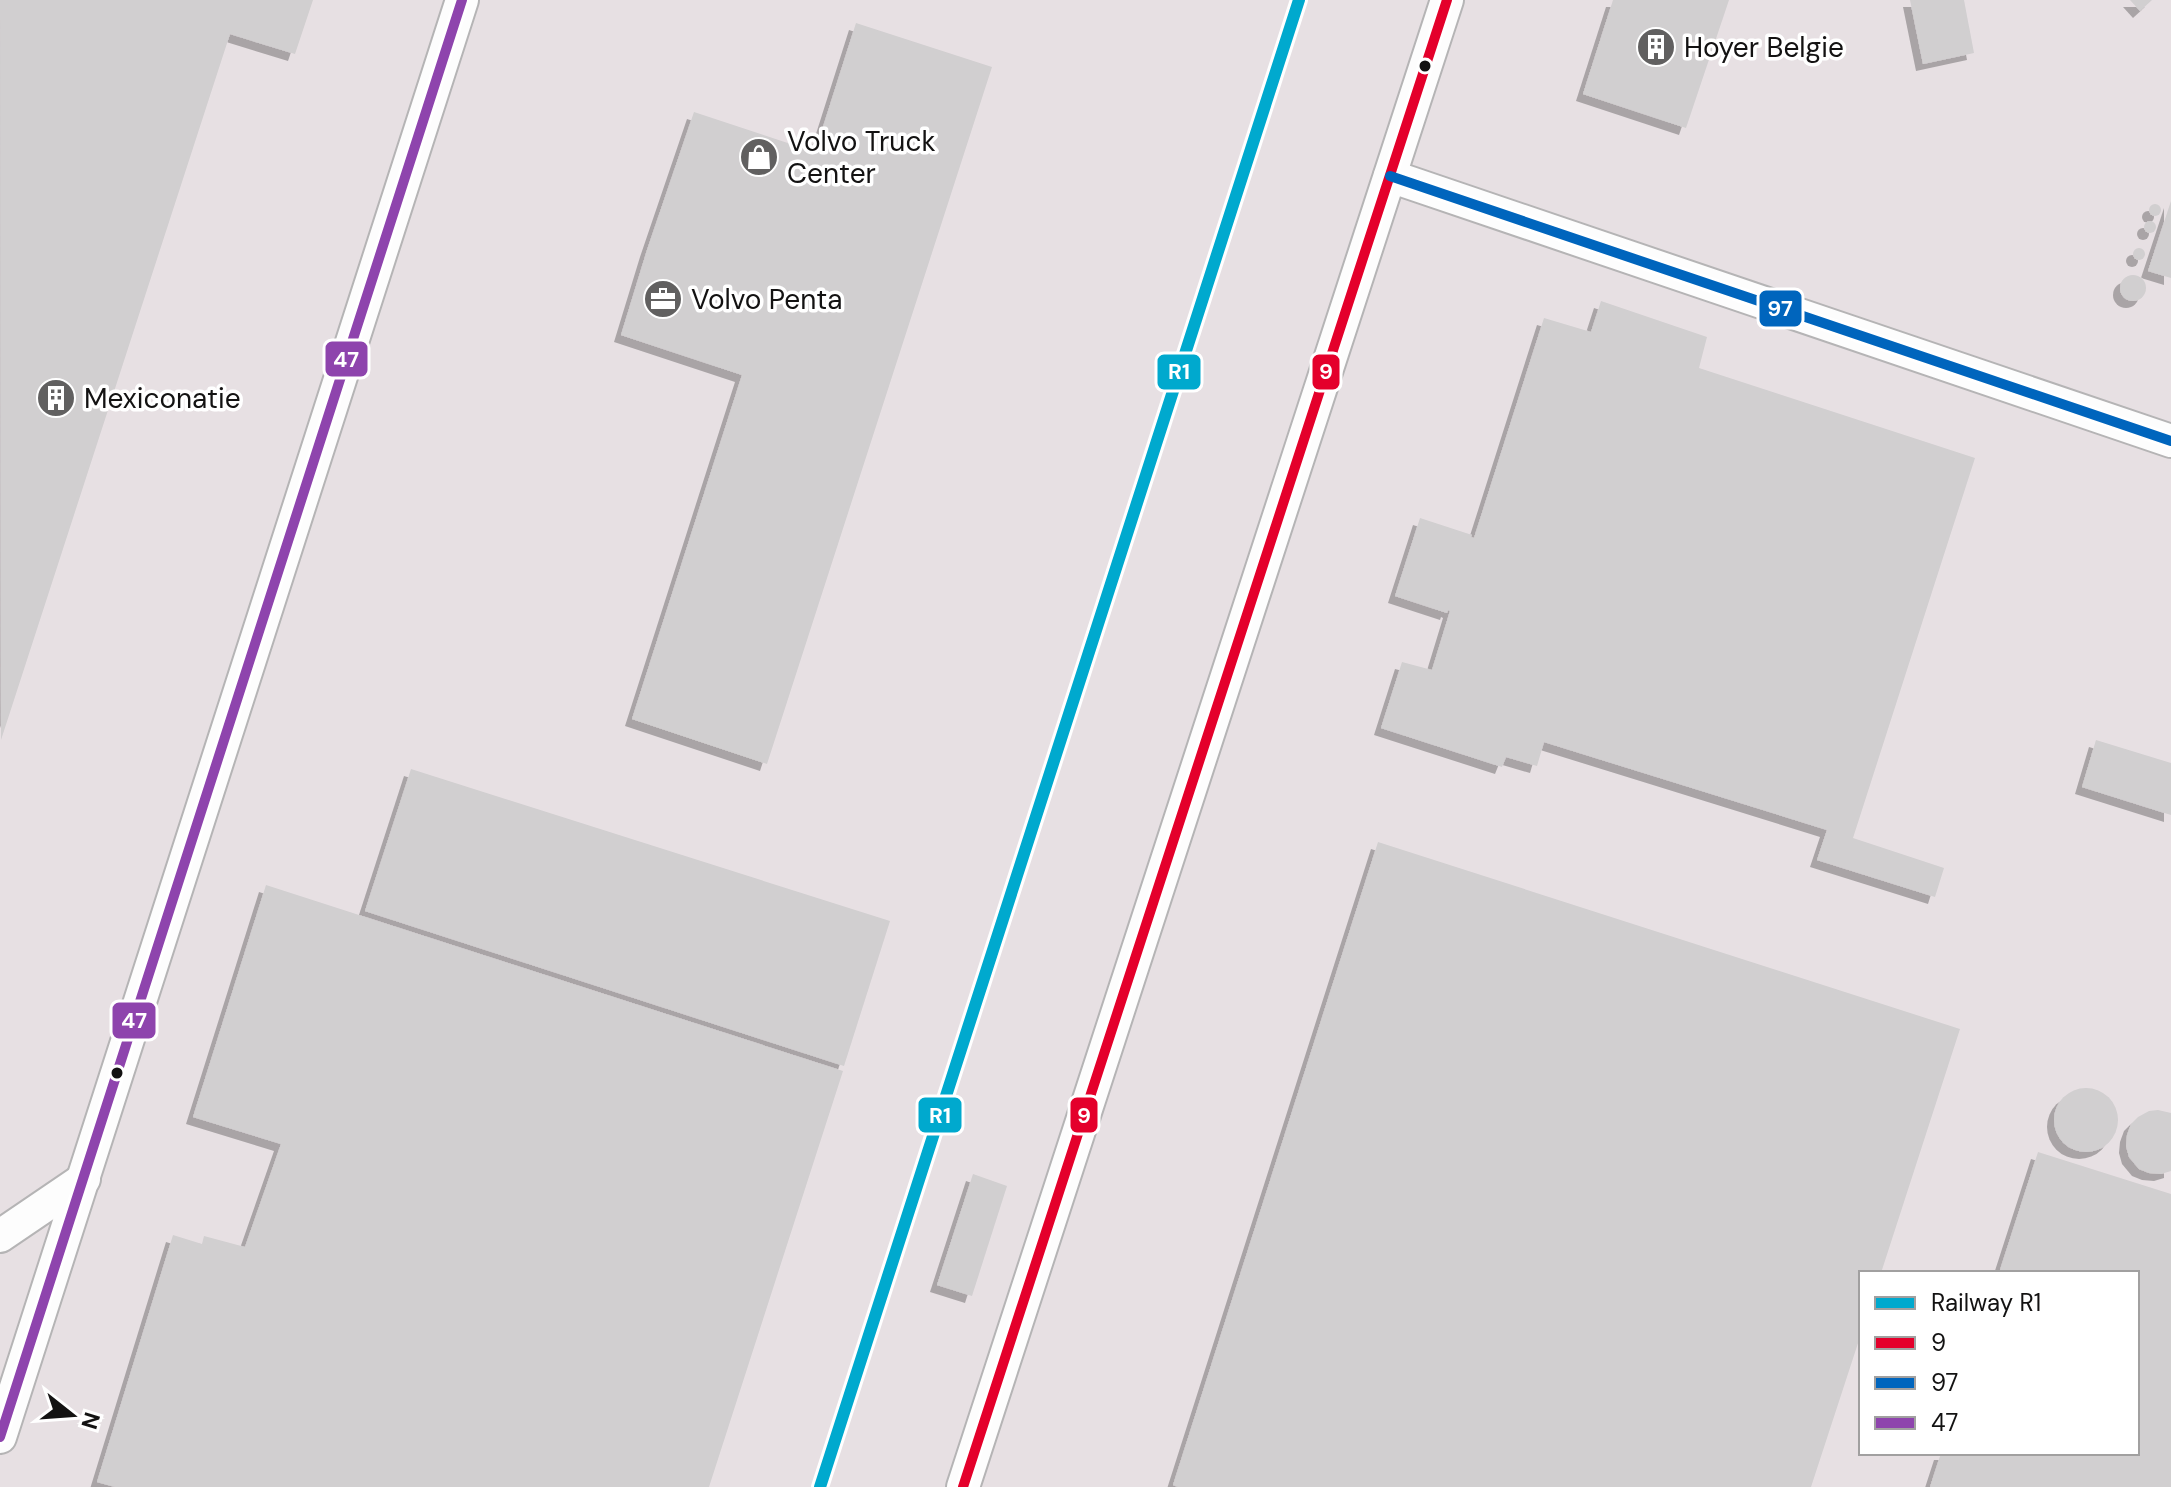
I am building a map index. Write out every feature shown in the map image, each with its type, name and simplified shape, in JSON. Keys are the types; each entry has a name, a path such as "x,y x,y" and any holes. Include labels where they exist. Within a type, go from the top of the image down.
{"street":[{"path":"0,1437 462,0"},
{"path":"963,1487 1447,0"},
{"path":"1390,176 2171,441"},
{"path":"0,1236 84,1179"}],"shaded area":[{"path":"0,0 2171,0 2171,1487 0,1487"}],"building":[{"name":"Mexiconatie","path":"0,0 313,0 295,54 230,34 1,740"},
{"name":"Hoyer Belgie","path":"1613,0 1729,0 1686,128 1583,94"},
{"path":"1910,0 1964,0 1974,53 1923,64"},
{"path":"2130,0 2152,0 2140,11"},
{"path":"856,23 992,67 767,764 632,719 742,375 621,335 694,112 815,152"},
{"path":"2171,201 2171,278 2148,271"},
{"path":"2155,204 2161,210 2155,216 2149,210"},
{"path":"2150,221 2156,227 2150,233 2144,227"},
{"path":"2139,248 2145,254 2139,260 2133,254"},
{"path":"2133,275 2143,278 2146,288 2143,298 2133,301 2123,298 2120,288 2123,278"},
{"path":"1601,301 1707,337 1699,368 1975,458 1853,838 1944,868 1935,897 1817,860 1827,830 1544,742 1537,766 1506,757 1502,767 1381,728 1402,662 1432,670 1450,611 1447,613 1395,596 1420,518 1474,538 1544,318 1591,332"},
{"path":"2096,740 2171,763 2171,815 2082,787"},
{"path":"411,769 890,921 844,1066 365,911"},
{"path":"1378,842 1960,1029 1882,1271 1859,1271 1859,1340 1811,1487 1173,1485"},
{"path":"266,885 843,1071 709,1487 115,1487 97,1482 173,1235 202,1244 204,1236 245,1247 281,1144 193,1117"},
{"path":"2080,1088 2092,1088 2109,1097 2116,1108 2116,1132 2109,1143 2092,1152 2080,1152 2068,1147 2059,1138 2054,1126 2054,1114 2059,1102 2068,1093"},
{"path":"2149,1111 2171,1113 2171,1171 2161,1174 2139,1169 2129,1157 2126,1146 2131,1124"},
{"path":"2038,1152 2171,1194 2171,1487 1930,1487 1940,1455 2139,1455 2139,1271 2000,1271"},
{"path":"973,1174 1007,1186 972,1296 937,1285"}],"rail line":[{"name":"R1","path":"820,1487 1299,0"}],"transit line":[{"name":"47","path":"0,1437 462,0"},
{"name":"9","path":"963,1487 1447,0"},
{"name":"97","path":"1390,176 2171,441"}],"place":[{"name":"Hoyer Belgie","path":"1656,47"},
{"name":"Volvo Truck Center","path":"759,157"},
{"name":"Volvo Penta","path":"663,299"},
{"name":"Mexiconatie","path":"56,398"}]}
